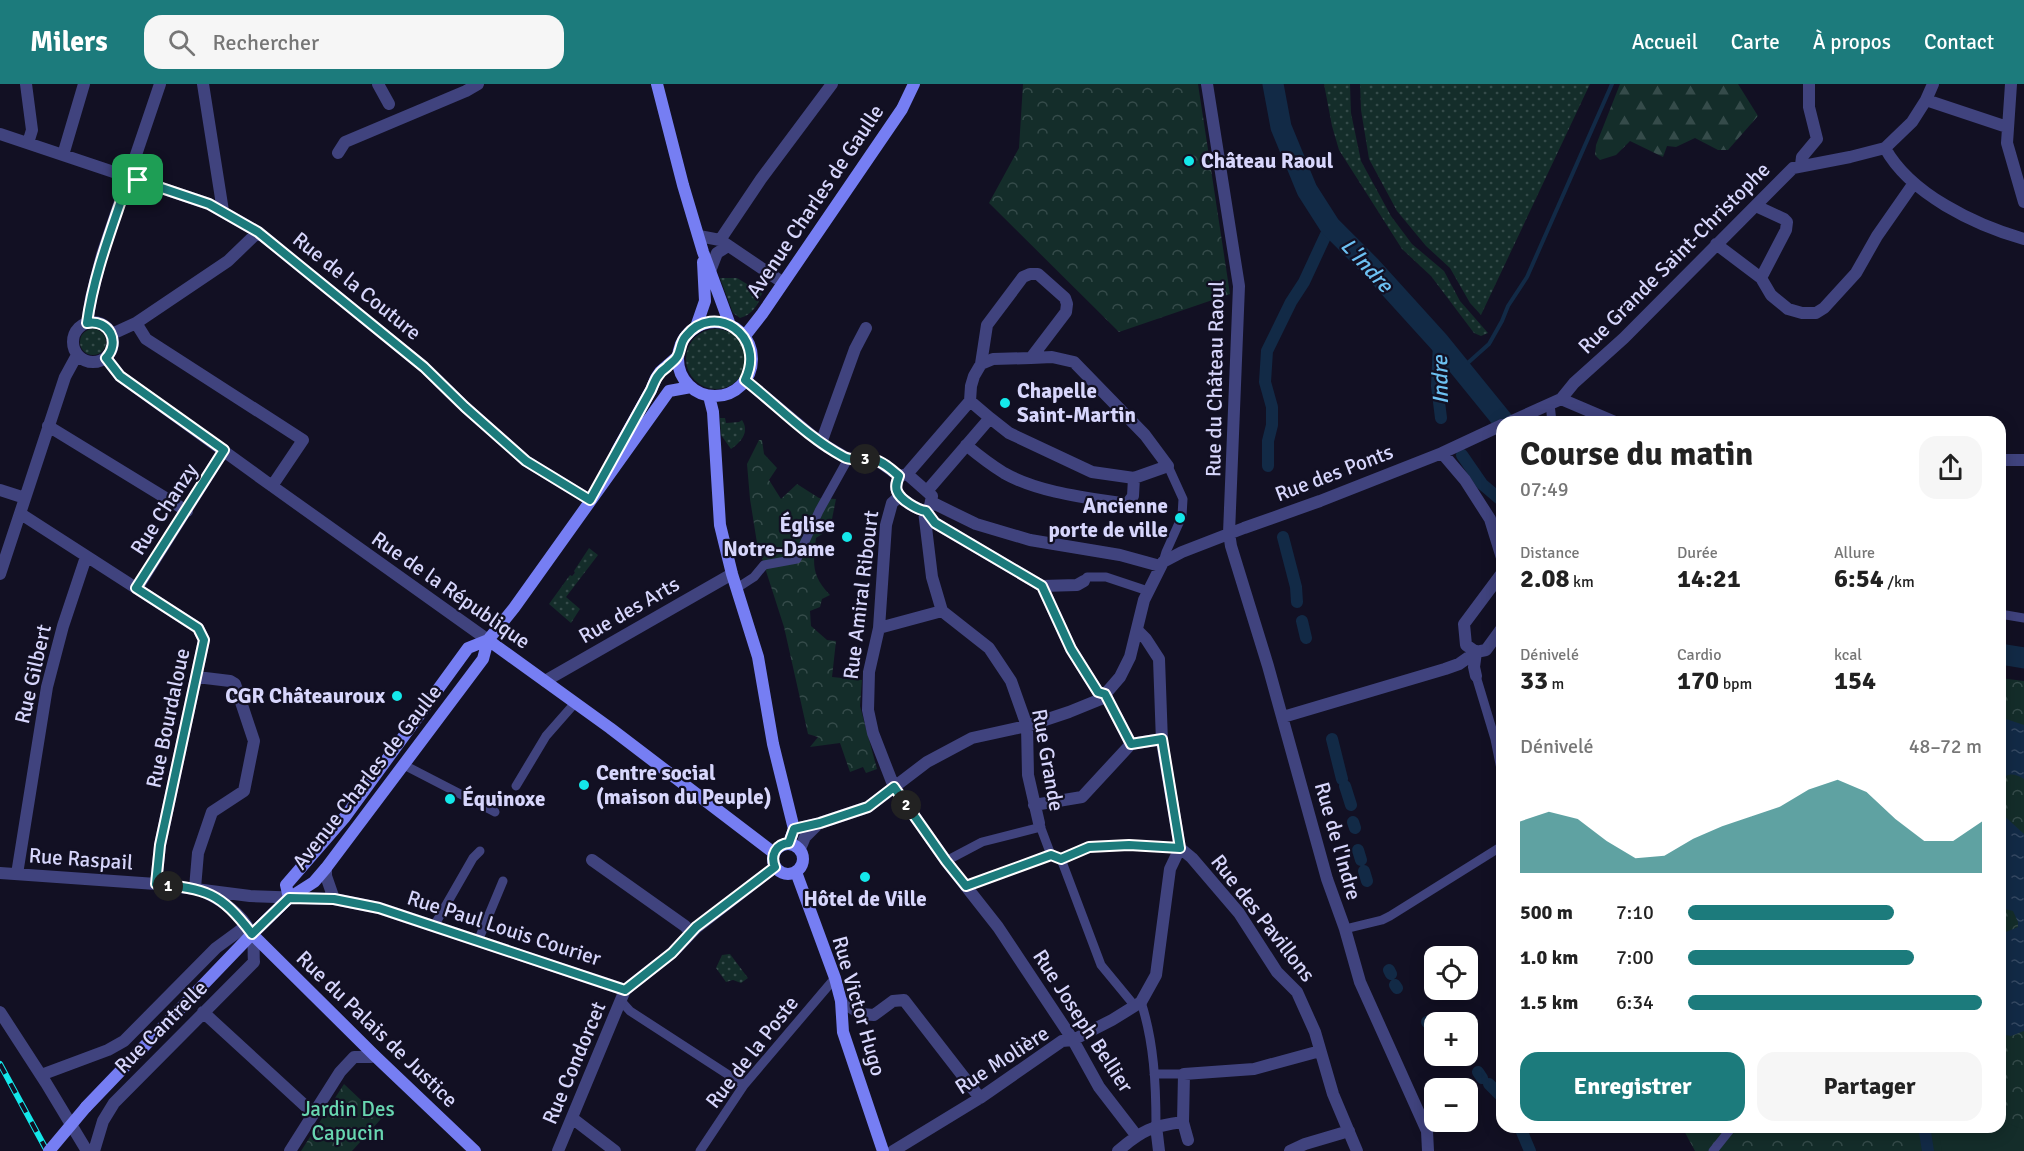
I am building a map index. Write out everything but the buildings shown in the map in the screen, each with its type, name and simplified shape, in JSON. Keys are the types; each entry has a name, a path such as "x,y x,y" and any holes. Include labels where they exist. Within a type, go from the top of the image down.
{"main road":[{"path":"657,84 703,252 730,325"},
{"name":"Avenue Charles de Gaulle","path":"744,337 902,109 914,84"},
{"path":"696,327 705,301 703,252"},
{"path":"707,322 730,325 744,337 750,347 752,359 745,380 735,390 722,395 709,396 691,387 679,369 677,357 680,346 686,335 707,322"},
{"name":"Avenue Charles de Gaulle","path":"590,500 656,378 677,357"},
{"name":"Avenue Charles de Gaulle","path":"288,892 314,882 326,868 483,659 488,640 514,608 669,391 691,387"},
{"path":"709,396 713,412 720,525 732,574 758,657 773,744 794,828 795,846 803,861 796,872 782,873 775,867 774,853 780,846 795,846"},
{"name":"Avenue Charles de Gaulle","path":"49,1151 86,1107 249,930 288,892 468,648 488,640"},
{"name":"Rue de la République","path":"488,640 774,853"},
{"name":"Rue Victor Hugo","path":"796,872 835,978 841,1001 843,1032 883,1151"},
{"name":"Rue du Palais de Justice","path":"249,930 475,1151"}],"street":[{"path":"26,84 32,130 28,143"},
{"path":"63,155 84,84"},
{"path":"87,323 102,255 160,84"},
{"path":"202,84 223,211"},
{"path":"378,84 389,104"},
{"path":"338,153 345,142 466,92 478,84"},
{"path":"710,271 717,253 761,179 832,84"},
{"name":"Rue du Château Raoul","path":"1207,84 1239,286 1229,534"},
{"path":"1801,165 1802,157 1816,139 1809,107 1809,84"},
{"name":"Rue Grande Saint-Christophe","path":"1552,403 1624,338 1793,168 1885,148 1912,122 1933,84"},
{"path":"2011,84 2007,143 2024,202"},
{"path":"1926,100 2007,127"},
{"name":"Rue de la Couture","path":"0,134 209,204 258,232 424,367 526,461 590,500"},
{"path":"1885,148 1914,183 1946,206 2007,234 2024,239"},
{"path":"1716,244 1761,278 1771,295 1788,309 1802,313 1816,313 1824,308 1856,273 1877,236 1914,183"},
{"path":"1756,206 1787,222 1786,230 1761,278"},
{"path":"112,334 136,323 228,261 258,232"},
{"path":"699,236 724,243 782,282"},
{"path":"1031,358 1066,312 1067,304 1065,298 1038,274 1030,274 1023,278 987,325 981,364 970,386 970,401 903,475 897,487 900,496 927,504 976,524 1030,540 1162,564"},
{"path":"87,323 104,325 112,334 113,347 101,362 88,362 77,355 74,350 73,339 78,329 87,323"},
{"path":"136,323 146,339 303,440 272,486"},
{"path":"821,443 855,349 866,328"},
{"path":"0,574 65,376 77,355"},
{"path":"794,828 818,824 868,807 927,762 972,738 1027,726 1101,699 1120,677 1130,657 1142,607 1180,520 1184,499 1168,466 1145,435 1074,362 1053,357 993,358 981,364"},
{"name":"Rue de la République","path":"106,358 120,376 488,640"},
{"path":"745,380 821,443 848,459 870,458 903,475 927,504 935,523 1042,586 1077,585 1084,582 1087,577 1106,577 1148,591"},
{"path":"970,401 1009,433 1092,472 1134,478 1168,466"},
{"path":"1523,416 1552,403 1595,416"},
{"path":"1552,403 1552,416"},
{"path":"879,628 942,611 932,578 927,504 966,445 990,418"},
{"path":"48,426 187,511"},
{"name":"Rue des Ponts","path":"1162,564 1182,552 1447,451 1496,428"},
{"path":"966,445 1005,473 1025,483 1073,495 1127,504 1132,496 1134,478"},
{"name":"Rue Chanzy","path":"136,588 224,450"},
{"path":"1447,451 1490,519 1496,538"},
{"path":"737,588 754,577 764,565 797,559 819,511 848,459"},
{"path":"2006,460 2024,460"},
{"path":"0,490 25,498"},
{"name":"Rue Amiral Ribourt","path":"900,496 892,503 886,525 879,628 869,672 868,711 873,733 894,787 966,886"},
{"name":"Rue Bourdaloue","path":"21,514 198,628 204,640 160,845 156,884"},
{"name":"Rue de l'Indre","path":"1229,534 1283,717 1327,879 1360,982 1427,1131 1428,1151"},
{"name":"Rue Gilbert","path":"17,874 47,687 63,626 86,557"},
{"name":"Rue des Arts","path":"545,681 732,574"},
{"path":"1476,652 1466,645 1464,624 1496,581"},
{"path":"1042,586 1071,649 1098,692 1105,694 1131,744"},
{"name":"Rue Grande","path":"942,611 990,648 1011,681 1027,726 1028,775 1034,805 1051,855"},
{"path":"2006,615 2024,618"},
{"path":"1138,631 1159,660 1162,739 1180,848 1170,869 1156,975 1138,1004"},
{"path":"1283,717 1459,664 1476,652 1486,650 1496,636"},
{"path":"1476,652 1474,667 1496,744"},
{"path":"195,888 198,853 212,812 244,791 254,741 236,684 197,676"},
{"path":"516,786 546,736 575,703"},
{"path":"1034,805 1082,797 1131,744 1162,739"},
{"path":"404,765 495,812"},
{"path":"795,846 818,824"},
{"path":"946,861 982,842 1040,825"},
{"path":"966,886 1051,855 1061,859 1089,847 1180,848"},
{"name":"Rue des Pavillons","path":"1180,848 1192,858 1239,913 1277,972 1297,992 1315,1032 1333,1094 1356,1151"},
{"path":"1344,929 1390,916 1496,850"},
{"path":"434,926 472,858 480,851"},
{"path":"1061,859 1101,965 1138,1004 1150,1031 1155,1126 1160,1151"},
{"path":"592,860 685,926 691,933"},
{"path":"744,1085 630,1011 623,996 691,933 775,867"},
{"path":"326,868 326,876 334,899"},
{"name":"Rue Raspail","path":"0,873 156,884 250,896 288,892"},
{"path":"478,940 503,881"},
{"name":"Rue Joseph Bellier","path":"966,886 998,927 1073,1040 1099,1087 1136,1136"},
{"name":"Rue Raspail","path":"195,888 214,896 228,906 238,914 249,930"},
{"name":"Rue Paul Louis Courier","path":"288,892 379,908 478,940 623,996"},
{"name":"Rue Cantrelle","path":"41,1075 108,1050 124,1041 216,948 249,930 254,962 114,1103 103,1121 94,1151"},
{"name":"Rue de la Poste","path":"700,1151 744,1085 835,978"},
{"name":"Rue Condorcet","path":"558,1151 623,996"},
{"path":"841,1001 861,1014 874,1014 893,1001 904,1000 980,1098"},
{"name":"Rue Molière","path":"893,1151 980,1098 1062,1041 1073,1040 1138,1004"},
{"path":"0,1012 87,1151"},
{"path":"203,1012 314,1114"},
{"path":"1154,1074 1254,1069 1320,1051"},
{"path":"290,1151 340,1072 354,1057 371,1057 374,1054"},
{"path":"1184,1074 1183,1122 1188,1140"},
{"path":"572,1118 615,1151"},
{"path":"1118,1151 1136,1136 1155,1126 1183,1122"},
{"path":"1290,1151 1305,1144 1349,1131"},
{"path":"1713,1151 1727,1133"}],"green space":[{"path":"1023,84 1198,84 1230,294 1119,332 989,203 1019,148"},
{"path":"1324,84 1350,84 1351,113 1361,161 1391,216 1412,244 1444,271 1460,301 1488,333 1481,336 1474,333 1431,276 1402,249 1339,150"},
{"path":"1360,84 1590,84 1481,315 1470,303 1450,268 1426,246 1397,211 1369,159 1361,110"},
{"path":"1620,84 1738,84 1758,116 1728,150 1718,150 1695,138 1676,147 1667,146 1663,157 1630,141 1616,155 1600,160 1595,155 1596,145"},
{"path":"720,278 737,278 762,293 751,312 740,318 733,313"},
{"path":"93,329 102,333 106,342 102,351 93,355 84,351 80,342 84,333"},
{"path":"716,329 737,338 746,359 737,380 716,389 695,380 686,359 695,338"},
{"path":"720,418 725,418 726,423 742,420 744,424 745,433 731,449 721,435"},
{"path":"759,440 762,440 764,454 777,468 769,480 781,499 797,484 819,498 836,499 830,529 816,538 814,555 816,575 830,595 822,599 820,607 810,611 811,626 827,640 836,641 832,677 862,680 860,706 877,769 866,773 863,767 850,772 840,743 810,747 818,737 808,734 784,627 757,543 747,464"},
{"path":"589,548 598,555 566,597 580,609 571,623 549,604 570,575 575,573 574,571"},
{"path":"2006,679 2024,681 2024,1151 1695,1151 1685,1133 2006,1133"},
{"path":"730,954 748,978 741,983 733,980 726,982 716,968 722,955"},
{"name":"Jardin Des Capucin","path":"344,1084 381,1119 352,1151 301,1151"},
{"path":"2006,1122 2024,1130 2024,1151 1942,1151 1939,1133 2006,1133"}],"water":[{"path":"2006,719 2024,725 2024,779 2010,775 2006,777"},
{"path":"2006,818 2024,834 2024,1031 2011,1036 2006,1035 2006,932 2018,927 2013,911 2006,909"}],"waterway":[{"name":"L'Indre","path":"1273,84 1281,127 1307,190 1330,226 1371,267 1439,342 1499,416"},
{"path":"1461,369 1489,344 1508,306 1527,277 1612,84"},
{"path":"1268,466 1272,407 1265,382 1267,351 1291,302 1304,282 1330,226"},
{"name":"Indre","path":"1439,342 1437,386 1441,418"},
{"name":"Indre","path":"1462,455 1482,484 1496,496"},
{"path":"1283,537 1296,587 1297,602"},
{"path":"1302,621 1306,638"},
{"name":"L'Indre","path":"2006,655 2024,658"},
{"path":"1332,739 1342,779"},
{"path":"1345,786 1351,805"},
{"path":"1353,822 1355,828"},
{"path":"1358,850 1361,860"},
{"path":"1364,871 1367,881"},
{"path":"1389,970 1391,974"},
{"path":"1478,1072 1482,1078"},
{"path":"1489,1084 1496,1091"},
{"path":"1522,1133 1530,1151"},
{"path":"1925,1133 1928,1151"}],"railway":[{"path":"0,1064 47,1151"}],"place":[{"name":"Château Raoul","path":"1189,161"},
{"name":"Chapelle Saint-Martin","path":"1005,403"},
{"name":"Ancienne porte de ville","path":"1180,518"},
{"name":"Église Notre-Dame","path":"847,537"},
{"name":"CGR Châteauroux","path":"397,696"},
{"name":"Centre social (maison du Peuple)","path":"584,785"},
{"name":"Équinoxe","path":"450,799"},
{"name":"Hôtel de Ville","path":"865,877"}],"route":[{"path":"129,177 138,180 209,204 271,241 424,367 526,461 590,500 656,378 677,357 686,335 707,322 719,322 738,330 750,347 752,359 750,371 745,380 796,424 821,443 848,459 870,458 895,472 899,476 897,491 900,496 926,511 935,523 1042,586 1071,649 1098,692 1105,694 1131,744 1162,739 1180,848 1129,845 1089,847 1061,859 1051,855 966,886 894,787 868,807 794,829 789,843 780,846 774,853 775,867 696,927 672,953 625,990 379,908 334,899 289,898 252,934 238,914 214,896 195,888 156,884 160,845 204,640 198,628 136,588 224,450 120,376 106,358 113,347 112,334 109,329 99,323 87,323 102,255 129,177"}]}
